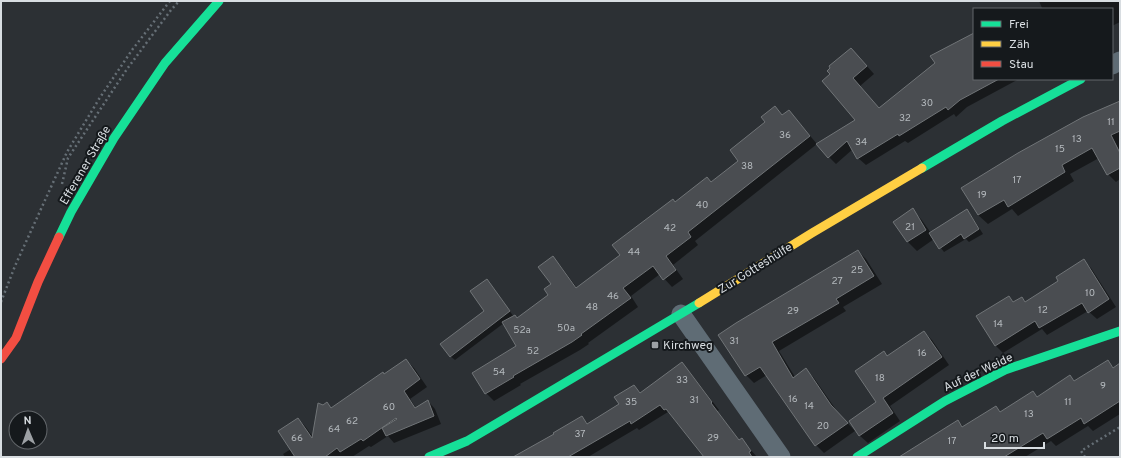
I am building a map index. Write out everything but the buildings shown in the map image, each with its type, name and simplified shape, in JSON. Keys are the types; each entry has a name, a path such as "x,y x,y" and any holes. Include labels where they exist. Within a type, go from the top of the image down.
{"street":[{"name":"Efferener Straße","path":"1,359 16,338 38,282 71,212 114,138 165,63 219,1"},
{"name":"Zur Gotteshülfe","path":"430,457 467,441 681,314 812,233 1002,121 1079,80"},
{"path":"681,314 781,457"},
{"name":"Auf der Weide","path":"857,457 945,401 1005,370 1120,331"}],"path":[{"path":"1,302 14,266 68,152 99,99 132,50 170,1"},
{"path":"1085,457 1081,452 1120,427"}],"traffic: fast":[{"path":"59,237 71,212 114,138 165,63 219,1"},
{"path":"922,168 1002,121 1079,80"},
{"path":"429,457 467,441 699,303"},
{"path":"857,457 945,401 1005,370 1120,331"}],"traffic: slow":[{"path":"699,303 812,233 922,168"}],"traffic: jam":[{"path":"1,359 16,338 38,282 59,237"}],"place":[{"name":"Kirchweg","path":"655,345"}]}
